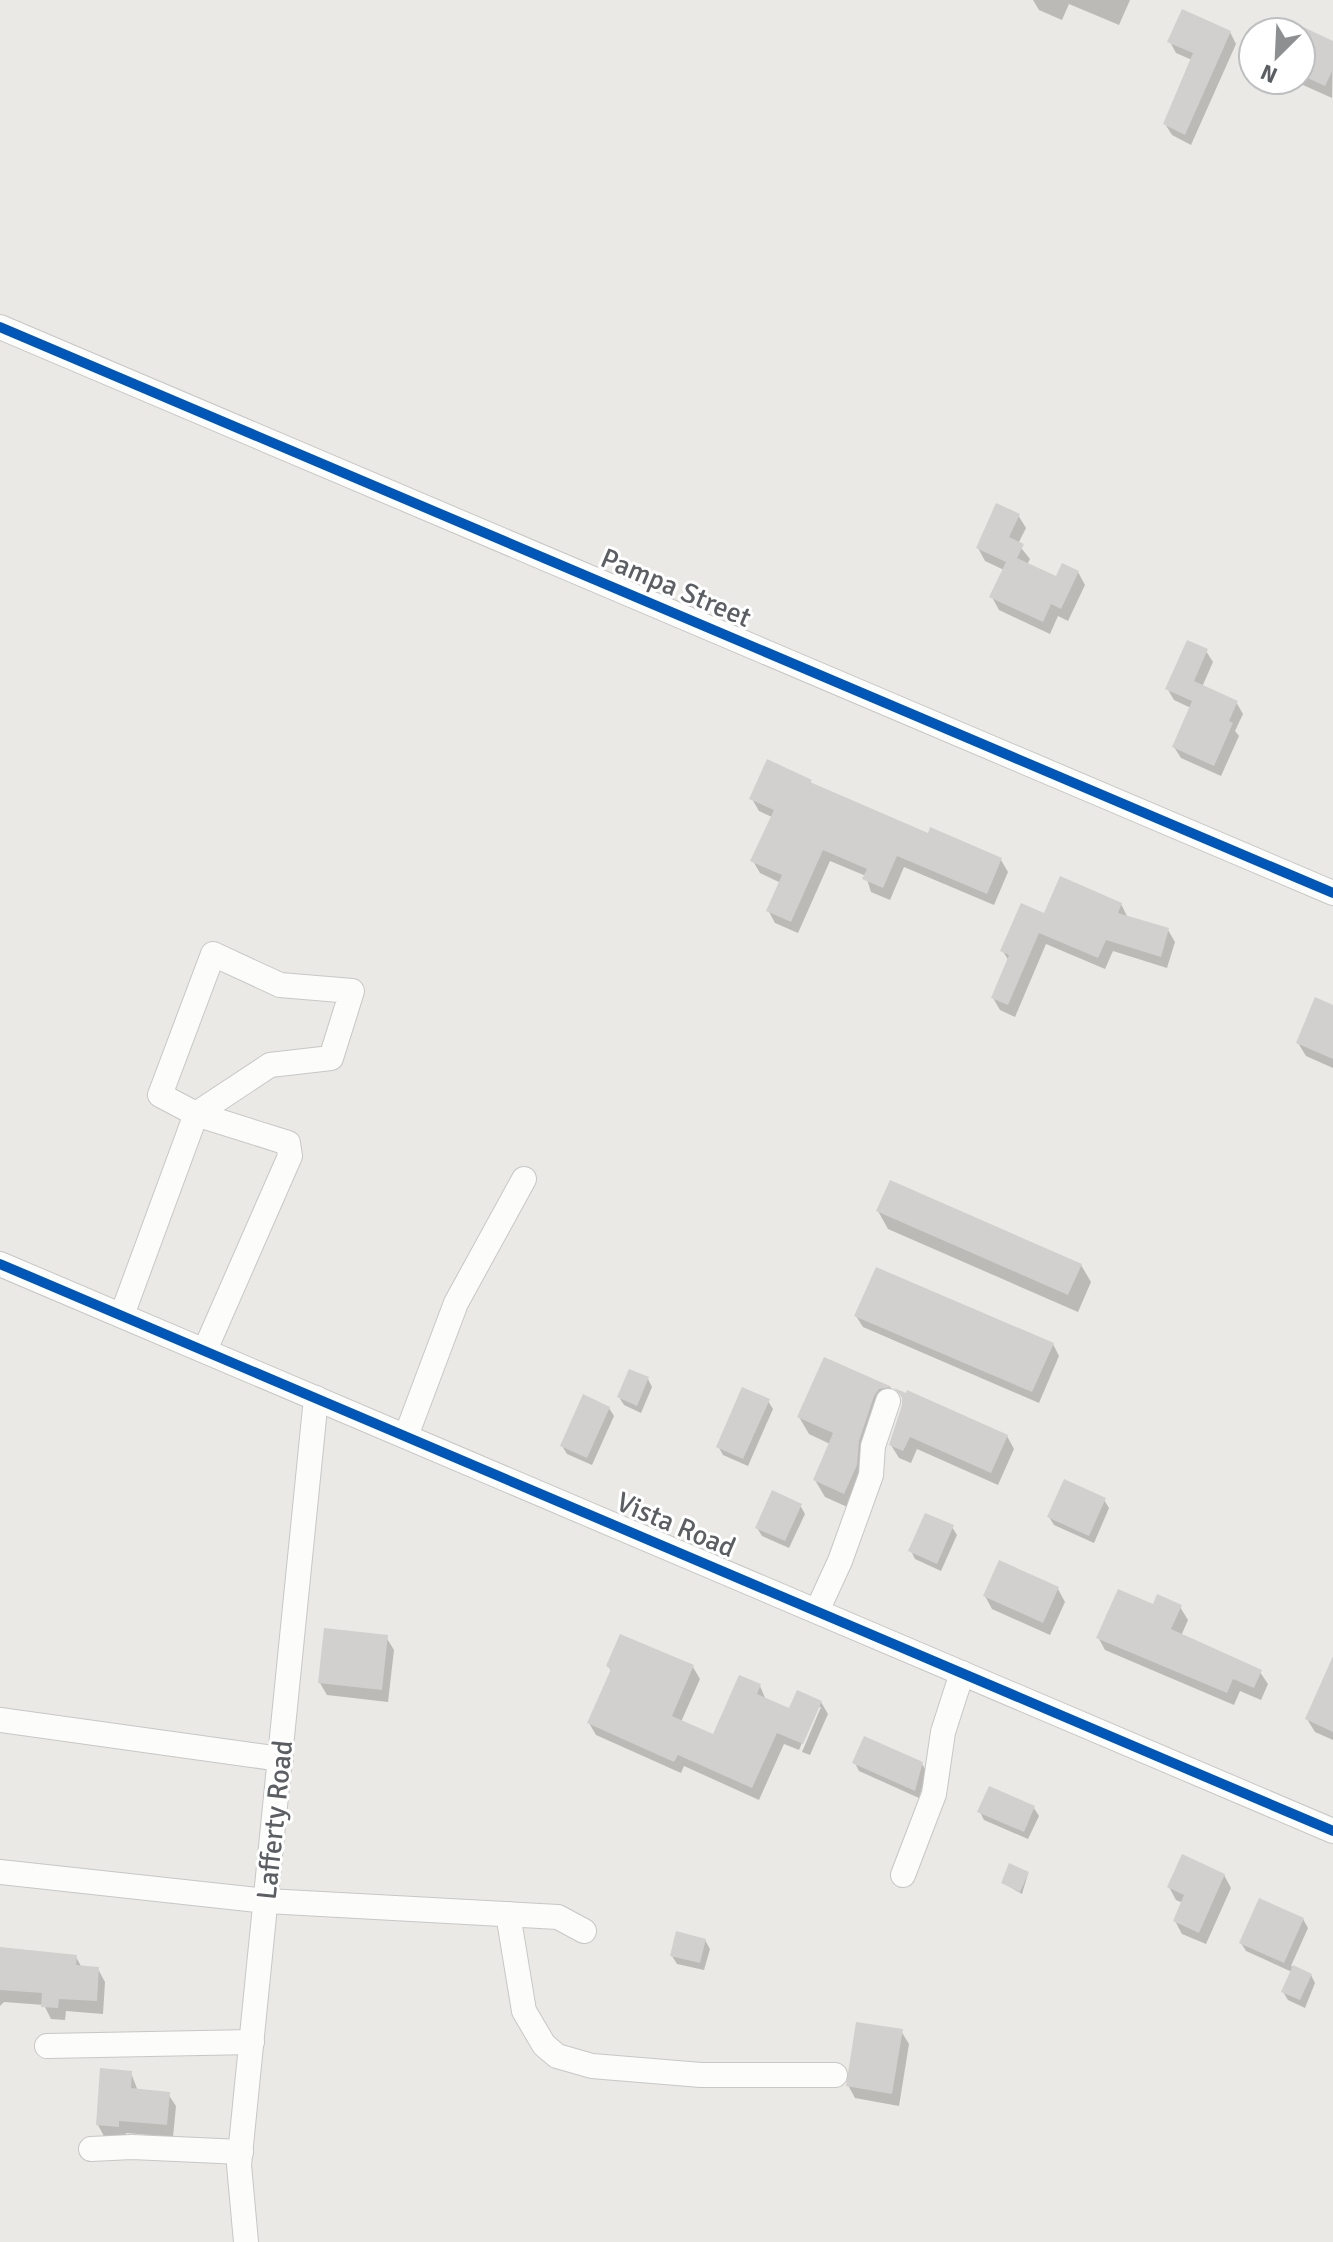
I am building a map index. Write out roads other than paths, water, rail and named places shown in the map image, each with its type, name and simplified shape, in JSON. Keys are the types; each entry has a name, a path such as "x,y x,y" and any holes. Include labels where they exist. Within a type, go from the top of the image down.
{"street":[{"name":"Pampa Street","path":"0,327 1333,893"},
{"path":"122,1315 196,1114 270,1065 331,1058 352,991 280,985 213,954 160,1095 196,1114 288,1143 292,1148 205,1350"},
{"path":"406,1436 456,1303 524,1179"},
{"name":"Vista Road","path":"0,1264 1333,1831"},
{"name":"Lafferty Road","path":"246,2242 241,2152 316,1398"},
{"path":"817,1611 840,1561 871,1475 873,1446 888,1401"},
{"path":"903,1875 934,1794 943,1732 962,1673"},
{"path":"0,1720 281,1759"},
{"path":"0,1872 267,1901 558,1917 584,1931"},
{"path":"508,1914 524,2011 544,2045 557,2056 592,2066 701,2075 835,2075"},
{"path":"47,2046 252,2042"},
{"path":"91,2149 241,2152"}]}
